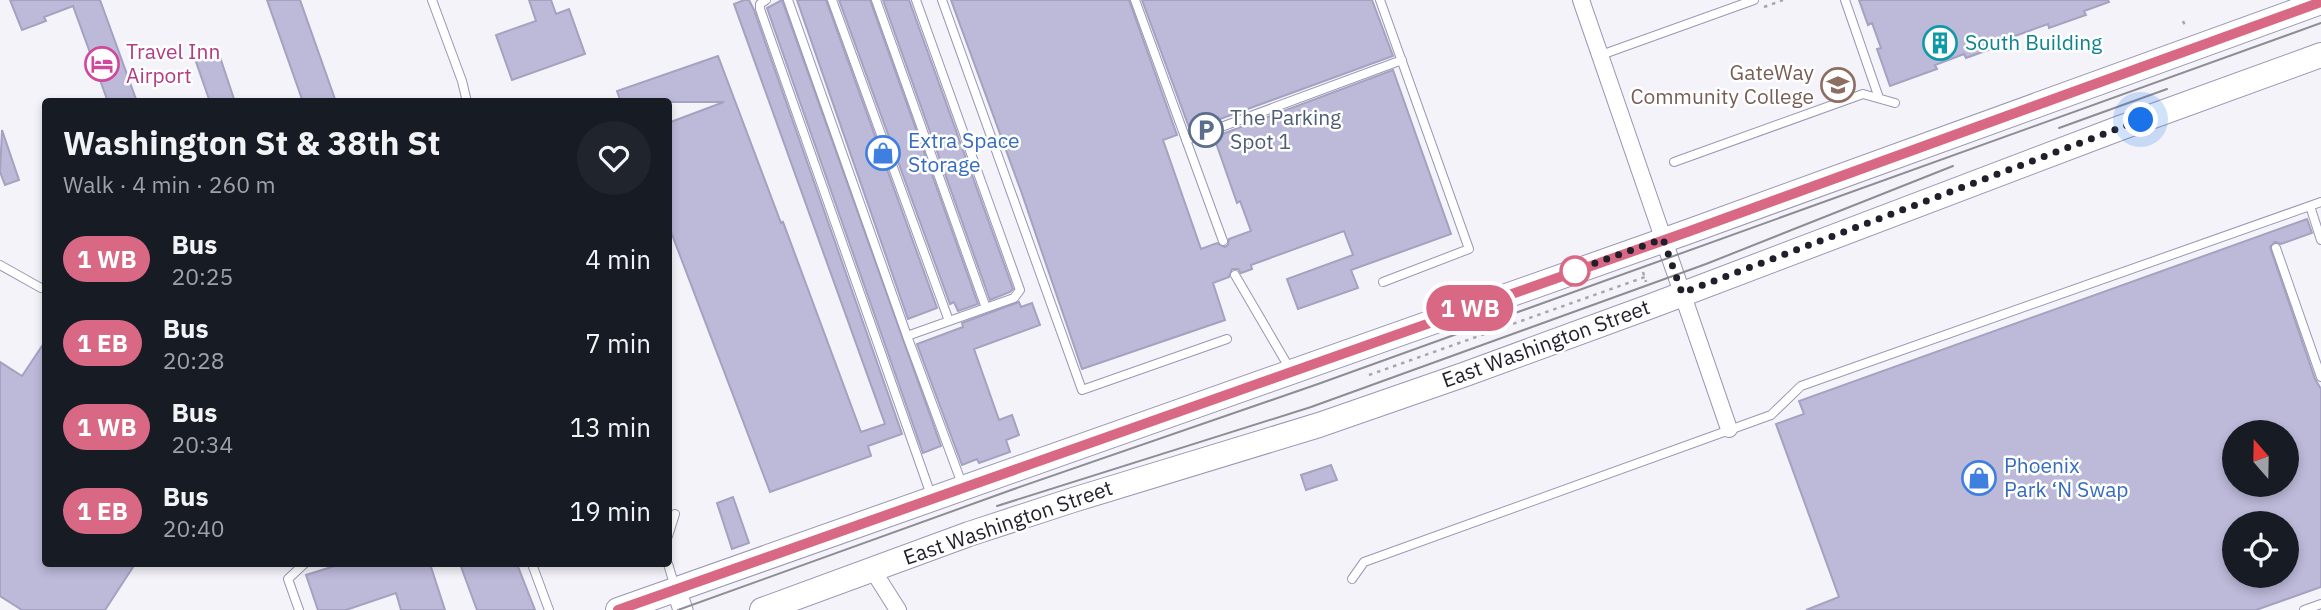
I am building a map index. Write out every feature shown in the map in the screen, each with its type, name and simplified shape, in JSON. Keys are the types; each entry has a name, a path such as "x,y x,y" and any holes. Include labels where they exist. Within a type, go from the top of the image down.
{"main road":[{"path":"618,610 679,599 962,487 1291,372 2321,2"},
{"name":"East Washington Street","path":"762,610 1073,500 1319,425 2321,55"}],"street":[{"path":"1581,0 1729,429"},
{"path":"872,569 898,610"}],"lane":[{"path":"432,0 466,98"},
{"path":"766,0 760,4 760,9 932,498"},
{"path":"788,0 962,487"},
{"path":"832,0 949,321"},
{"path":"876,0 986,308"},
{"path":"907,336 1019,294 1019,285 916,0"},
{"path":"942,0 1083,390 1227,339"},
{"path":"1135,0 1223,241"},
{"path":"1380,0 1469,249 1383,282"},
{"path":"1845,0 1879,98"},
{"path":"1601,55 1747,1"},
{"path":"1186,140 1402,60"},
{"path":"1674,162 1863,94 1895,103"},
{"path":"1352,579 1364,562 1771,415 1801,386 2321,202"},
{"path":"2310,206 2321,240"},
{"path":"2276,248 2321,377"},
{"path":"0,265 41,288"},
{"path":"1235,275 1291,372"},
{"path":"672,523 675,514"},
{"path":"299,610 288,579 301,567"},
{"path":"533,567 550,610"},
{"path":"669,567 679,599"},
{"path":"2304,610 2321,604"}],"path":[{"path":"1643,272 1646,282"},
{"path":"1369,375 1645,277"}],"building":[{"path":"10,0 100,0 136,98 107,98 73,6 44,17 46,21 22,30"},
{"path":"267,0 300,0 335,98 302,98"},
{"path":"529,0 551,0 556,14 569,9 585,54 512,80 496,35 536,21"},
{"path":"749,0 754,10 902,434 868,446 871,456 770,492 672,235 672,122 724,102 620,98 617,91 718,56 861,432 885,424 734,4"},
{"path":"782,0 941,446 923,453 767,8"},
{"path":"797,0 826,0 937,308 908,319"},
{"path":"839,0 870,0 978,304 958,311 954,302 950,304"},
{"path":"883,0 909,0 1013,289 990,300"},
{"path":"951,0 1129,0 1177,135 1163,140 1201,249 1217,243 1225,247 1229,239 1251,231 1240,201 1237,203 1214,137 1393,70 1451,234 1351,270 1358,288 1298,309 1287,279 1353,255 1344,231 1251,265 1252,269 1241,273 1238,269 1232,269 1229,277 1213,283 1225,320 1082,369"},
{"path":"1142,0 1372,0 1393,56 1190,130"},
{"name":"South Building","path":"1859,0 2109,2 2084,11 2086,15 2049,28 2048,24 2001,41 2002,45 1966,58 1964,54 1935,65 1937,69 1890,86 1877,49 1881,48 1872,23 1868,25"},
{"path":"217,48 234,98 209,98 194,56"},
{"path":"2,130 19,180 5,185 0,172"},
{"path":"2307,219 2312,233 2281,244 2275,242 2270,247 2315,379 2321,389 2321,587 2256,610 1806,610 1839,597 1776,424 1804,414 1799,401"},
{"path":"1019,302 1021,307 1032,303 1040,325 974,349 999,420 1012,415 1019,435 1006,440 1010,452 979,463 977,459 962,465 917,344 963,327 962,323"},
{"path":"42,346 42,567 133,567 105,610 22,610 0,596 0,362 22,376"},
{"path":"1331,465 1337,480 1306,490 1301,475"},
{"path":"733,497 749,543 732,549 717,503"},
{"path":"331,567 431,567 445,610 401,610 396,593 346,610 318,610 306,575"},
{"path":"461,567 518,567 535,610 477,610"}],"tram line":[{"path":"678,610 1014,489 1318,384 2321,23"},
{"path":"2059,128 2167,89"},
{"path":"997,506 1311,407 1706,264 1953,166"}],"bus line":[{"path":"618,610 1690,231 2321,2"}],"place":[{"name":"South Building","path":"1940,43"},
{"name":"Travel Inn Airport","path":"102,64"},
{"name":"GateWay Community College","path":"1838,85"},
{"name":"The Parking Spot 1","path":"1206,130"},
{"name":"Extra Space Storage","path":"883,153"},
{"name":"Phoenix Park ‘N Swap","path":"1979,478"}],"route":[{"path":"1575,271 1663,239 1682,293 2141,120"}]}
